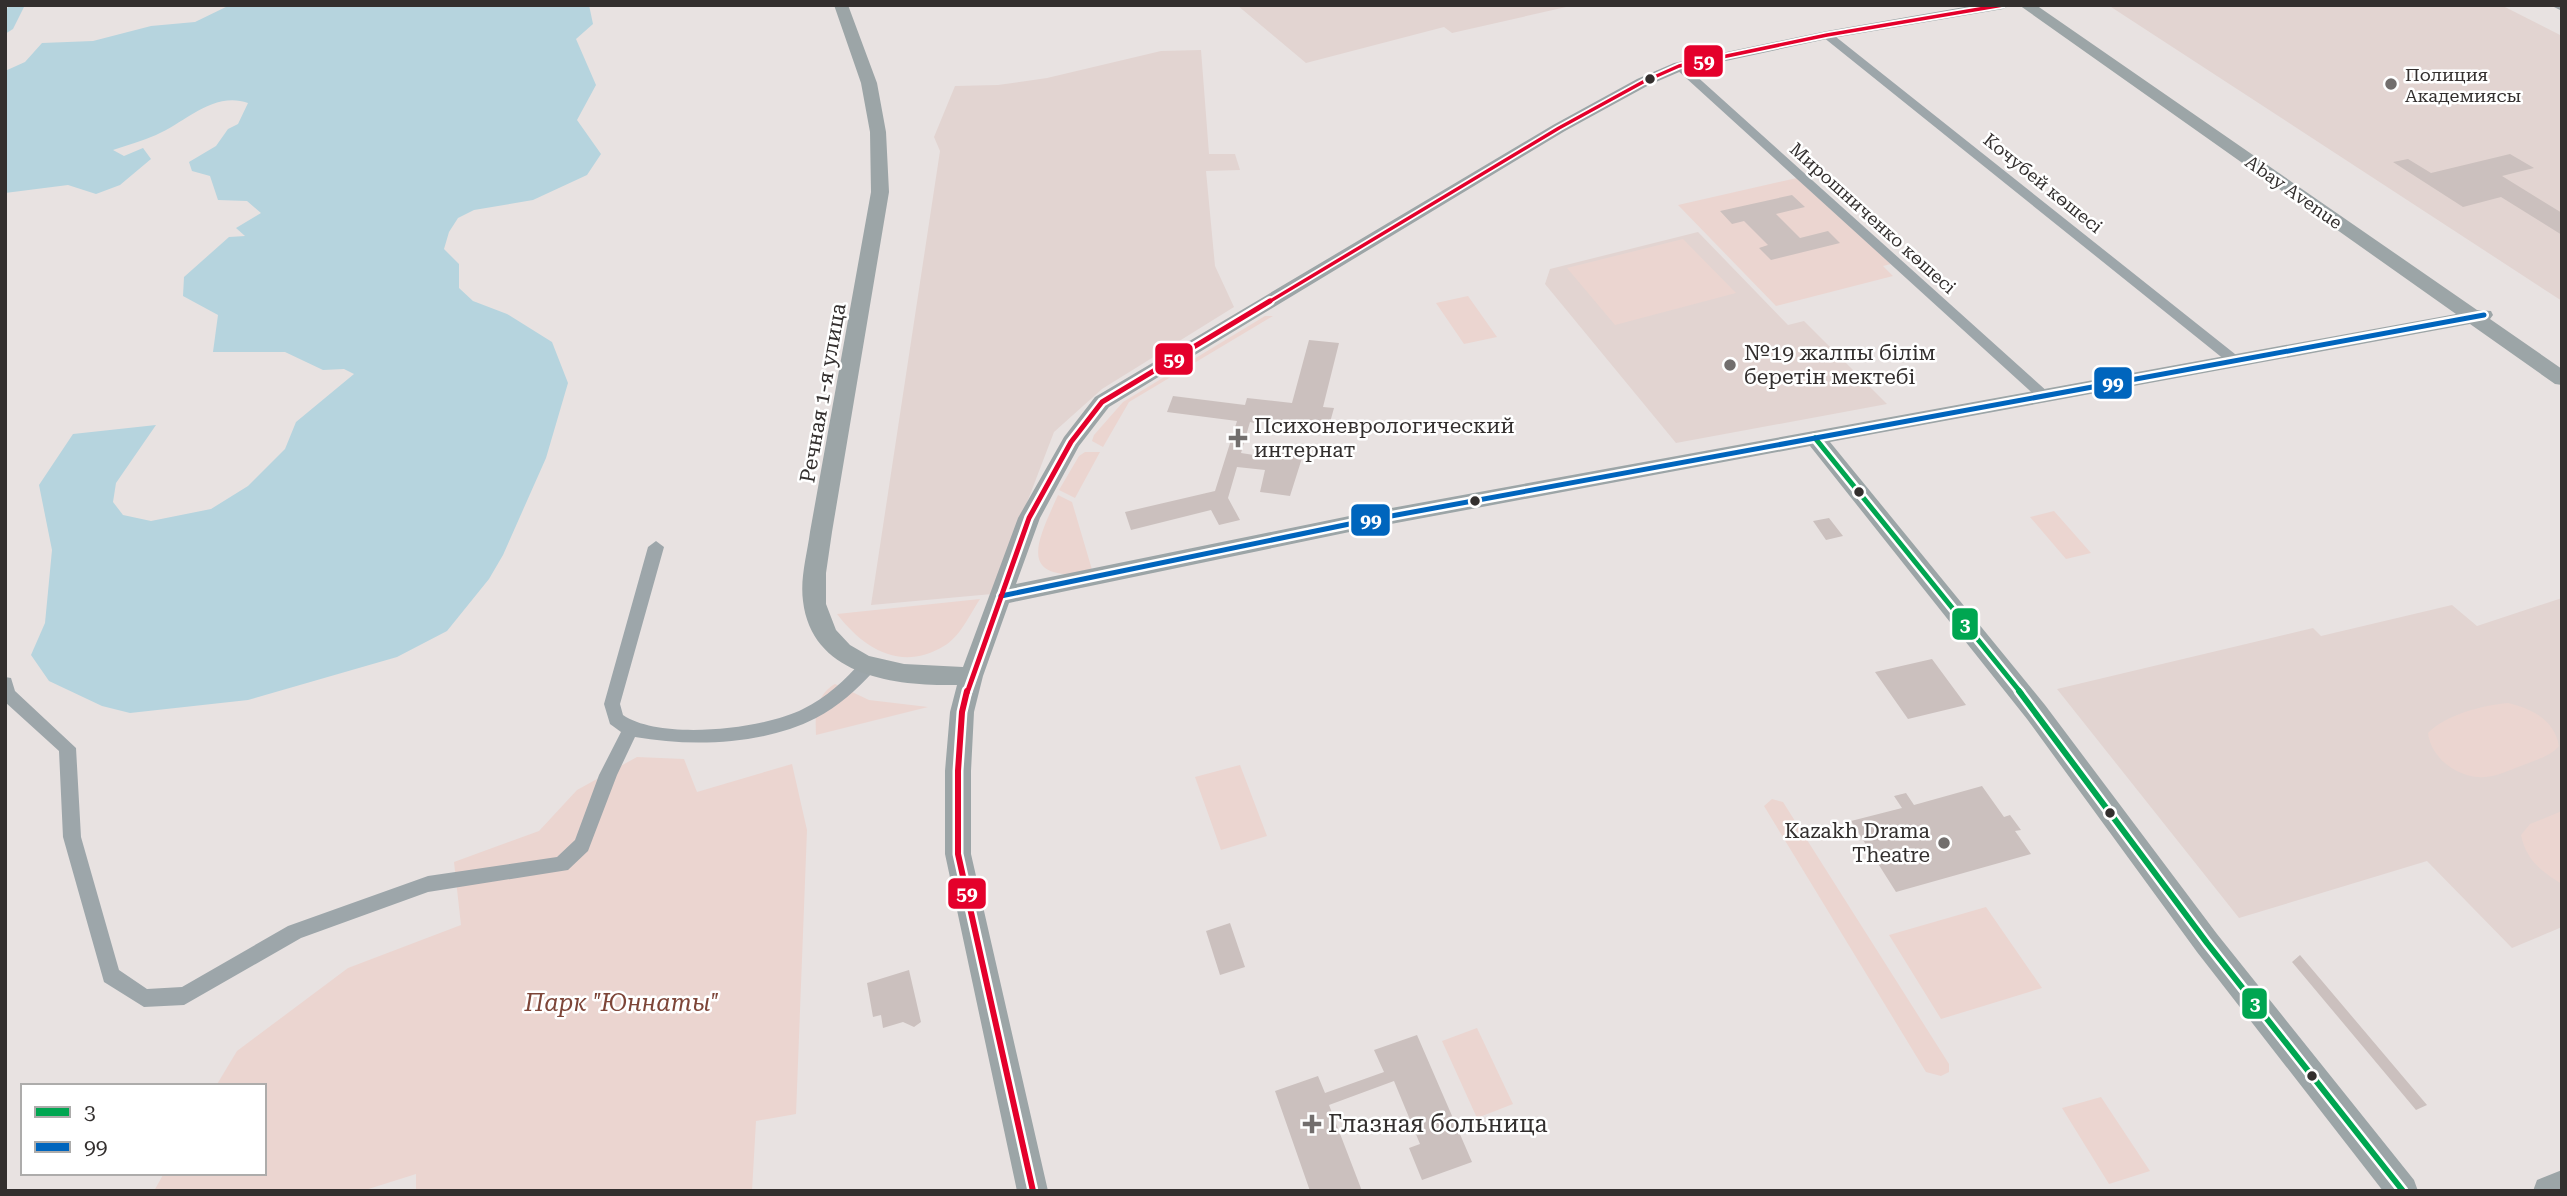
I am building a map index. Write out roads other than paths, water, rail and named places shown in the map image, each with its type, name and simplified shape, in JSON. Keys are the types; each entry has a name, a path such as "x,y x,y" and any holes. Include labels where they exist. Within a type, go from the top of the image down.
{"street":[{"name":"Речная 1-я улица","path":"841,5 869,83 878,132 880,192 821,532 815,593 816,612 825,632 842,652 868,666 889,674 971,676"},
{"path":"1033,1191 958,854 958,771 962,712 971,676 1029,518 1071,442 1102,402 1590,110 1679,66 1826,34 2003,5"},
{"name":"Abay Avenue","path":"2026,5 2479,316 2562,369"},
{"name":"Abay Avenue","path":"2038,5 2479,316 2562,379"},
{"path":"2556,5 2562,8"},
{"name":"Кочубей көшесі","path":"1826,34 2235,361"},
{"name":"Мирошниченко көшесі","path":"1679,66 2044,396"},
{"path":"1001,596 1364,521 2479,316"},
{"path":"1815,438 2036,712 2207,943 2403,1191"},
{"path":"656,547 612,704 616,719 631,729 712,735 800,718 851,686 868,666"},
{"path":"5,683 7,694 67,748 72,837 111,976 144,998 184,996 295,932 428,884 562,864 582,845 608,775 631,729"},
{"path":"2548,1191 2562,1185"}],"water":[{"path":"230,5 589,5 593,24 576,39 596,85 577,120 601,154 587,175 533,200 474,210 458,218 449,232 444,249 459,264 459,288 473,301 507,314 552,342 568,383 546,458 503,555 489,579 447,631 397,657 248,700 130,713 102,706 49,681 31,655 45,623 52,550 39,485 73,434 156,425 116,483 113,502 123,515 151,521 211,509 248,486 285,449 296,422 354,374 344,369 323,370 285,352 213,352 218,315 183,296 184,277 229,237 245,236 236,228 261,213 247,201 218,200 210,176 192,171 189,162 216,146 228,129 238,124 248,103 235,100 211,105 167,130 113,150 124,156 143,148 151,159 120,185 96,194 68,185 5,193 5,71 25,62 42,43 93,41 151,26 195,22"}],"waterway":[{"path":"5,29 17,5"}],"place":[{"name":"Полиция Академиясы","path":"2391,84"},
{"name":"№19 жалпы білім беретін мектебі","path":"1730,365"},
{"name":"Психоневрологический интернат","path":"1238,438"},
{"name":"Kazakh Drama Theatre","path":"1944,843"},
{"name":"Глазная больница","path":"1312,1124"}],"park label":[{"name":"Парк \"Юннаты\"","path":"622,1003"}]}
